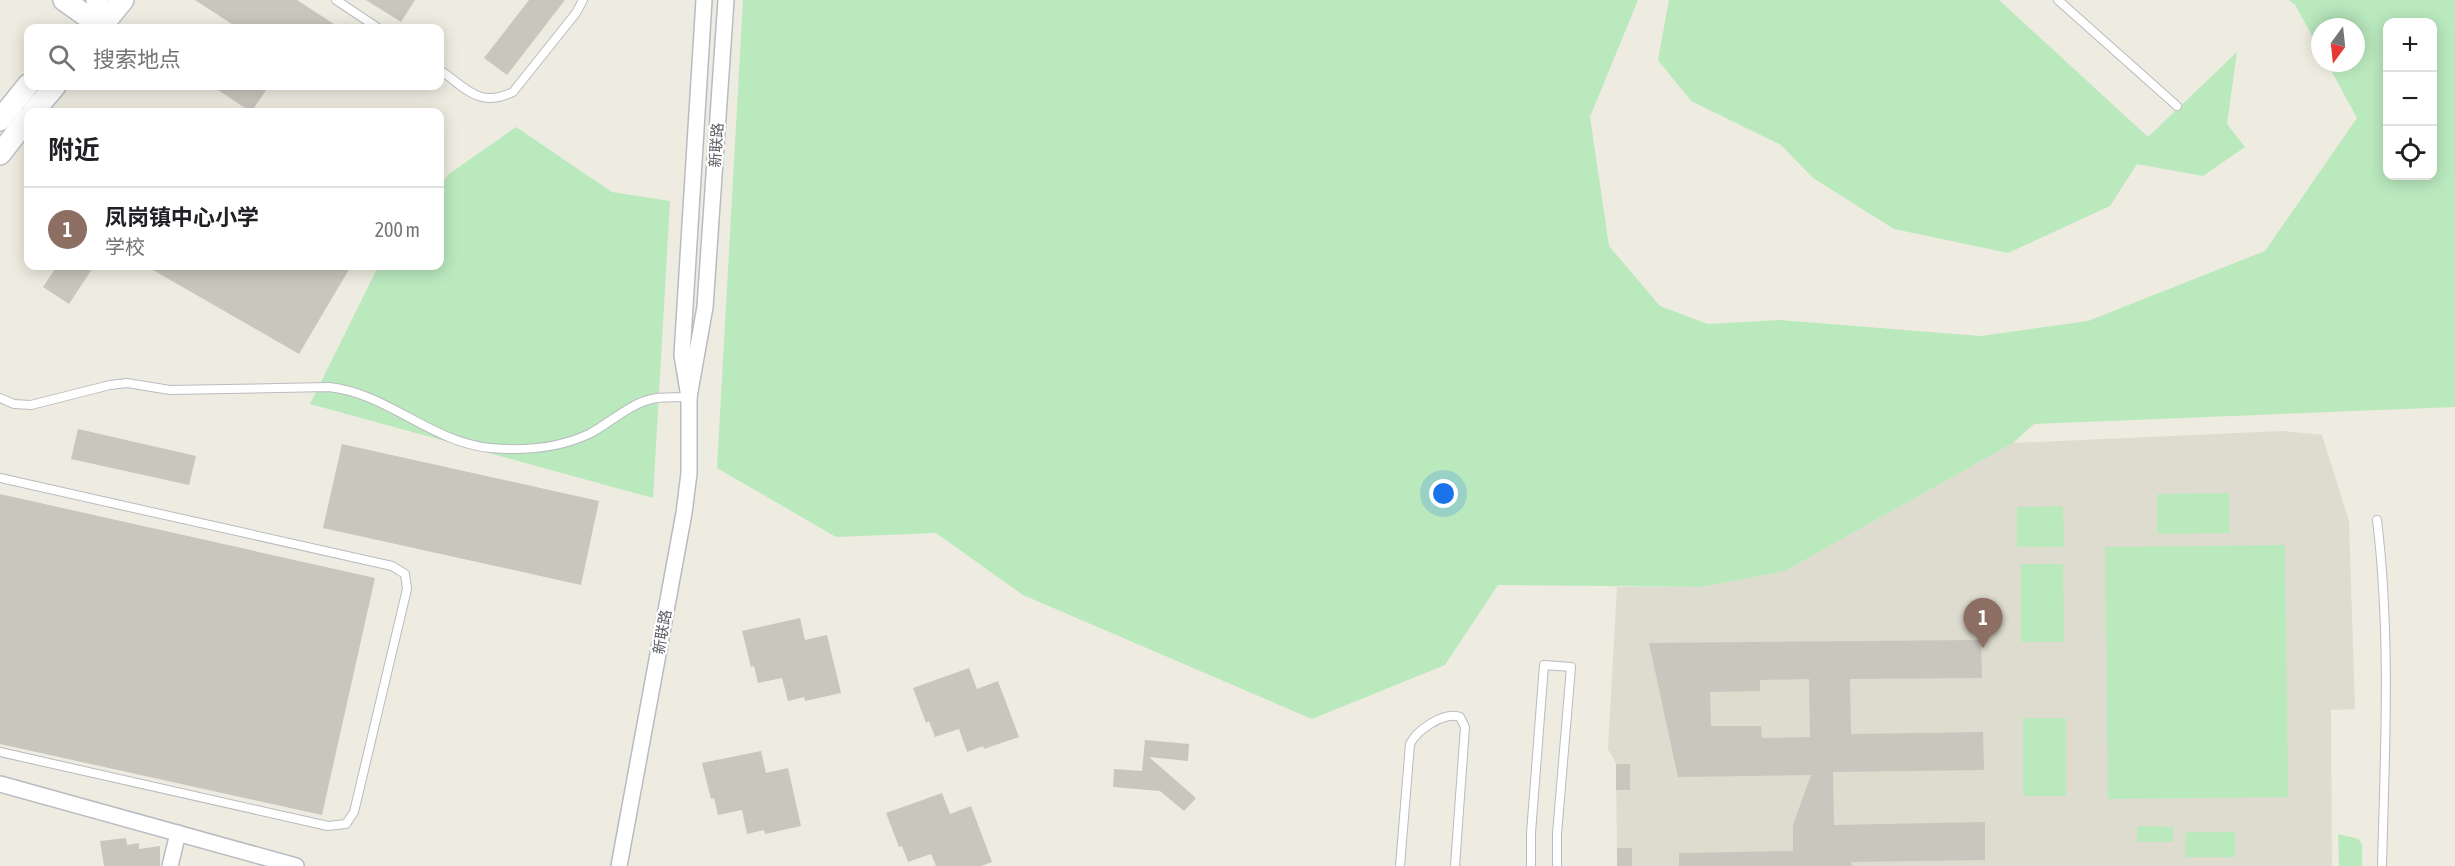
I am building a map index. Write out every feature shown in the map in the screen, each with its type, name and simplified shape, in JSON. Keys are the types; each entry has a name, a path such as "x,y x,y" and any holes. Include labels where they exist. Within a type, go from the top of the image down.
{"street":[{"path":"64,0 93,15 123,0"},
{"name":"新联路","path":"620,866 684,513 689,473 689,397 682,355 704,0"},
{"name":"新联路","path":"689,397 705,307 726,0"},
{"path":"0,120 24,90"},
{"path":"36,108 52,90"},
{"path":"0,154 24,123"},
{"path":"0,784 296,866"},
{"path":"170,866 178,833"}],"lane":[{"path":"336,0 372,24"},
{"path":"444,73 482,99 499,99 513,92 576,13 583,0"},
{"path":"2058,0 2176,106"},
{"path":"0,398 14,404 32,405 110,385 127,383 170,390 330,387 363,394 422,426 456,440 489,448 524,448 557,445 588,434 632,406 654,398 689,397"},
{"path":"0,478 392,566 405,574 407,589 354,812 346,824 328,826 0,752"},
{"path":"2377,520 2387,637 2382,866"},
{"path":"1531,866 1531,833 1544,665 1571,667 1557,834 1557,866"},
{"path":"1400,866 1410,744 1419,732 1448,715 1454,715 1460,717 1466,727 1455,866"}],"shaded area":[{"path":"2283,431 2322,435 2349,521 2355,709 2331,710 2332,866 1617,866 1616,764 1608,749 1617,587 1702,587 1785,571 2013,443"}],"green space":[{"path":"743,0 1638,0 1590,117 1609,246 1660,306 1708,324 1779,320 1981,336 2088,321 2265,251 2357,118 2332,72 2365,72 2365,18 2311,18 2311,34 2295,5 2289,0 2455,0 2455,407 2034,424 2013,443 1785,571 1702,587 1498,585 1445,665 1312,719 1023,595 936,533 836,537 717,468"},
{"path":"1669,0 1999,0 2148,137 2237,52 2227,124 2245,147 2203,176 2137,164 2110,206 2008,253 1894,229 1813,178 1781,145 1691,101 1658,60"},
{"path":"516,127 612,192 670,201 653,498 310,404 377,270 444,270 444,181 449,174"},
{"path":"2229,493 2230,533 2157,534 2157,494"},
{"path":"2063,506 2064,547 2017,547 2017,507"},
{"path":"2285,545 2288,797 2108,799 2105,547"},
{"path":"2021,564 2063,564 2064,642 2021,642"},
{"path":"2023,718 2066,718 2066,796 2023,796"},
{"path":"2137,826 2174,827 2173,842 2137,842"},
{"path":"2186,832 2235,832 2235,857 2185,857"},
{"path":"2338,834 2359,839 2362,845 2362,866 2339,866"}],"building":[{"path":"195,0 297,0 334,24 232,24"},
{"path":"366,0 415,0 401,22"},
{"path":"529,0 565,0 507,75 484,58"},
{"path":"218,90 266,90 254,108 245,108"},
{"path":"54,270 91,270 69,304 43,287"},
{"path":"153,270 349,270 299,354"},
{"path":"78,429 196,456 189,485 71,459"},
{"path":"342,444 599,501 581,585 323,528"},
{"path":"0,494 375,578 322,815 0,744"},
{"path":"800,618 805,640 827,635 841,693 805,701 804,697 788,701 782,678 758,683 754,666 751,667 742,631"},
{"path":"1981,640 1982,678 1850,679 1851,734 1983,732 1984,770 1833,772 1834,825 1985,822 1985,860 1851,862 1852,866 1679,866 1679,853 1793,851 1793,825 1811,775 1678,777 1649,643","holes":["1809,679 1810,737 1762,738 1761,726 1711,726 1710,692 1760,691 1760,680"]},
{"path":"969,668 977,689 998,681 1019,737 984,749 983,746 967,752 959,729 935,737 929,721 926,723 913,688"},
{"path":"1145,740 1189,744 1188,761 1149,757 1196,798 1184,811 1160,791 1113,787 1114,769 1142,771"},
{"path":"761,751 766,773 788,768 801,826 765,834 764,830 747,834 742,810 718,815 714,798 711,799 702,763"},
{"path":"1616,764 1630,764 1630,790 1616,790"},
{"path":"942,793 950,814 971,806 992,862 981,866 936,866 931,854 908,862 902,846 899,847 886,813"},
{"path":"126,838 127,845 139,843 139,849 160,846 160,866 104,866 100,841"},
{"path":"1617,848 1632,848 1632,866 1617,866"}],"place":[{"name":"凤岗镇中心小学","path":"1983,648"}]}
